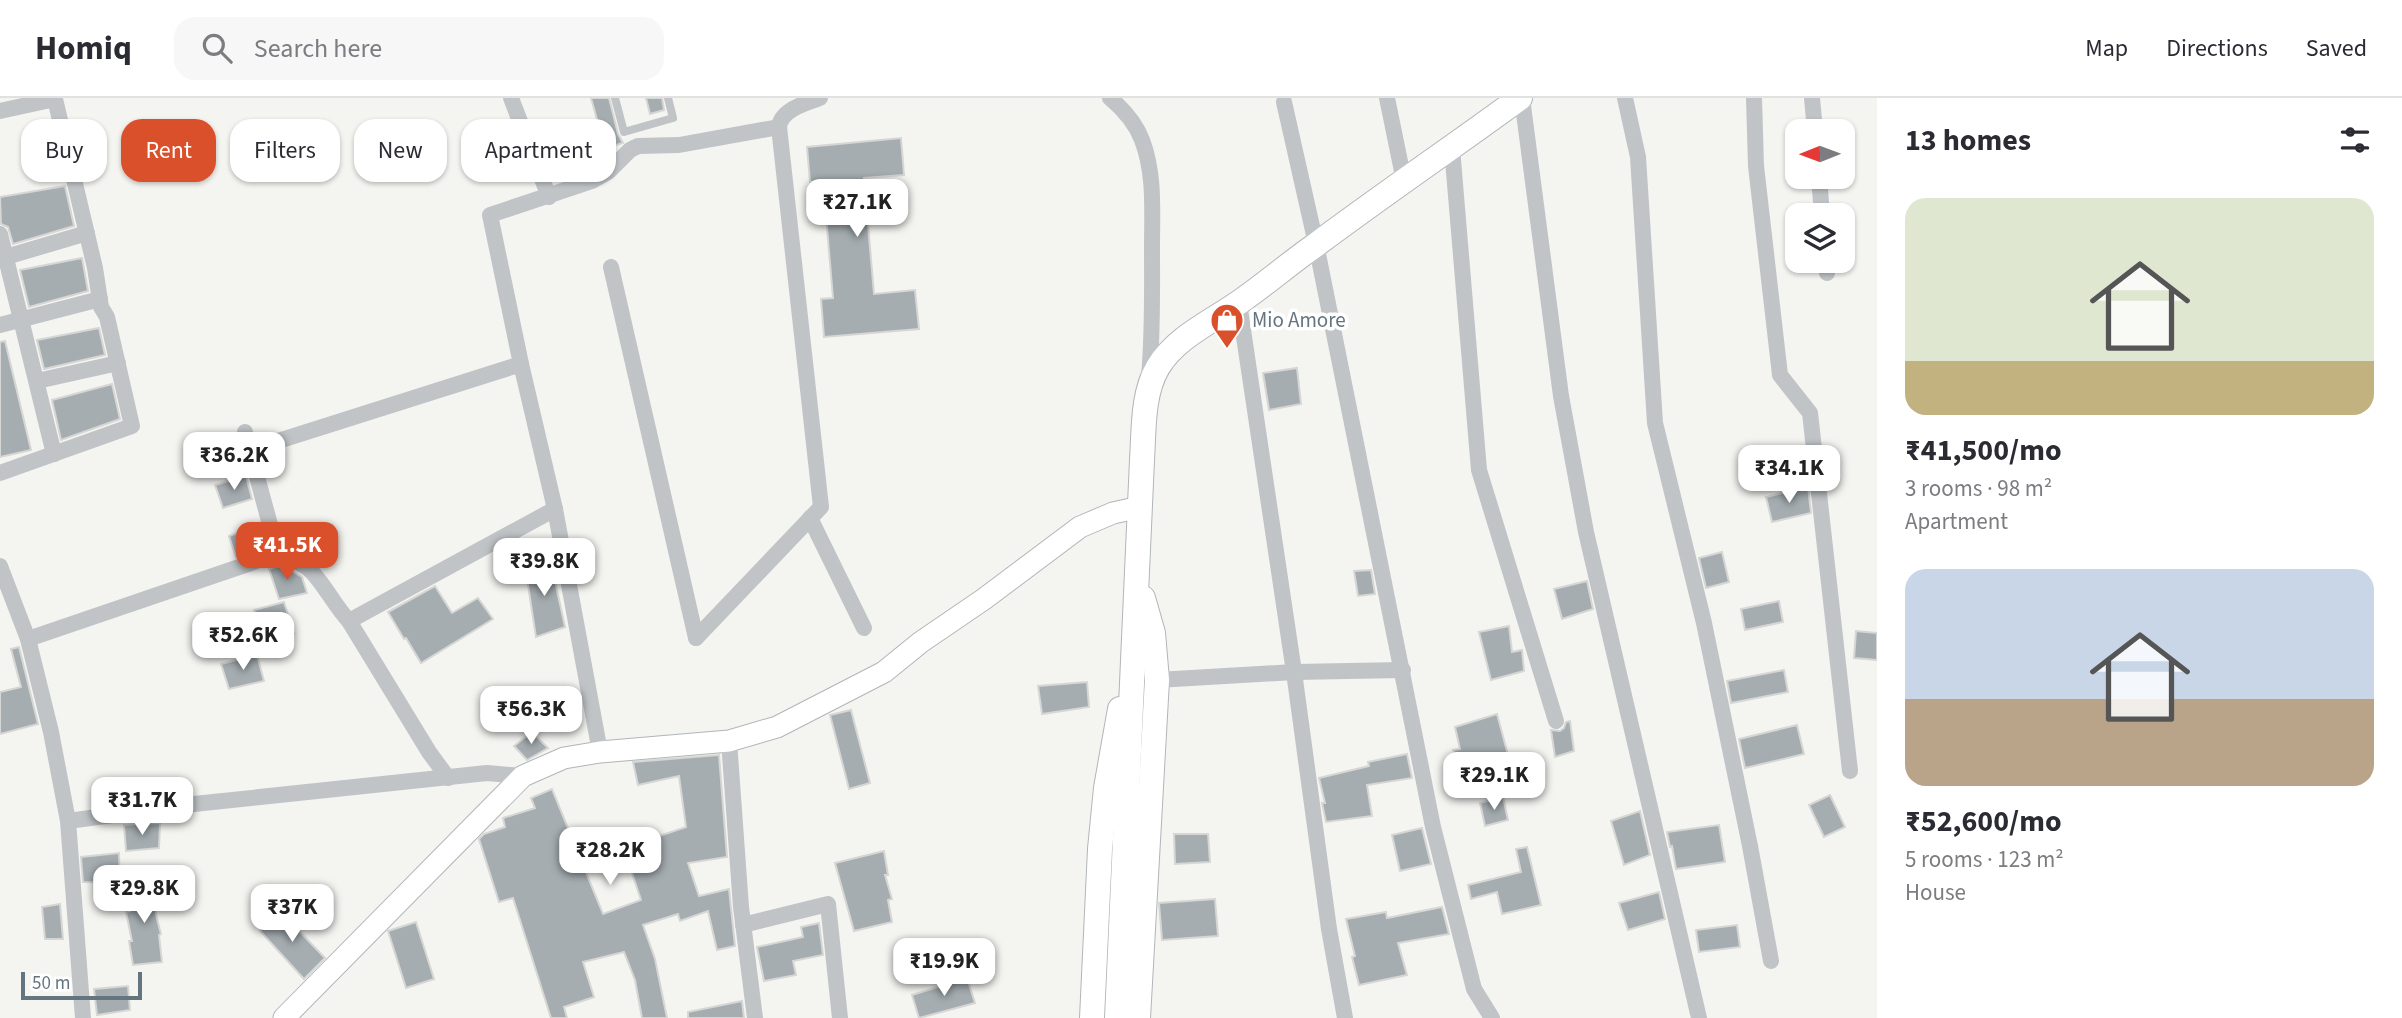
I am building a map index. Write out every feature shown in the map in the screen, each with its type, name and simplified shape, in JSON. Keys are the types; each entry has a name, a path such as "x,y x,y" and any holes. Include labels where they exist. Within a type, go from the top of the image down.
{"main road":[{"path":"1117,1018 1147,392 1159,365 1197,329 1239,303 1404,180 1521,98"},
{"path":"1137,577 1153,633 1157,680 1138,1018"},
{"path":"1093,1018 1100,849 1106,788 1119,711 1131,687"}],"street":[{"path":"0,111 55,98 87,233 101,307 107,317 132,426 0,473"},
{"path":"512,98 549,197"},
{"path":"611,267 696,638 821,507 779,127 782,118 789,112 820,98"},
{"path":"1110,98 1131,120 1141,137 1150,171 1152,340 1147,392"},
{"path":"1387,98 1404,180"},
{"path":"1521,98 1561,396 1586,532 1699,1018"},
{"path":"1625,98 1638,157 1655,423 1704,623 1771,961"},
{"path":"1755,98 1756,166 1780,375 1810,412 1850,771"},
{"path":"1812,98 1814,119"},
{"path":"1284,102 1316,244 1433,827 1474,989 1492,1018"},
{"path":"600,752 555,509 490,215 549,197 600,177 638,146 679,145 779,127"},
{"path":"1451,148 1479,470 1556,721"},
{"path":"6,257 87,233"},
{"path":"0,234 54,454"},
{"path":"0,325 100,299"},
{"path":"1239,303 1329,929 1345,1018"},
{"path":"37,381 118,363"},
{"path":"250,450 521,364"},
{"path":"245,432 271,533 280,553"},
{"path":"284,1018 523,776 564,758 600,752 729,741 777,727 884,672 921,642 1080,527 1113,513 1140,507"},
{"path":"349,621 555,509"},
{"path":"810,518 864,628"},
{"path":"28,639 280,553 301,562 313,573 335,606 349,621 447,778"},
{"path":"0,566 28,639 51,732 68,821 83,1018"},
{"path":"1157,680 1294,672 1403,670"},
{"path":"729,741 743,925 755,1018"},
{"path":"68,821 194,804 487,774 523,776"},
{"path":"743,925 828,904 840,1018"}],"lane":[{"path":"615,98 624,132 673,118 668,98"},
{"path":"633,130 638,146"}],"building":[{"path":"591,98 609,98 614,119 597,119"},
{"path":"646,98 662,98 664,110 650,114"},
{"path":"616,126 618,134 623,143 616,145"},
{"path":"901,138 904,175 864,178 874,294 915,290 919,329 824,337 821,299 833,298 823,181 810,182 807,147"},
{"path":"65,186 74,226 13,244 8,227 1,224 0,197"},
{"path":"82,258 88,291 29,307 20,270"},
{"path":"99,328 105,355 44,369 37,340"},
{"path":"5,341 31,450 0,457 0,342"},
{"path":"1297,368 1301,404 1269,410 1263,373"},
{"path":"112,384 120,419 61,440 52,400"},
{"path":"246,476 252,499 223,508 215,485"},
{"path":"1808,487 1811,513 1772,522 1766,497"},
{"path":"259,525 265,547 236,557 229,536"},
{"path":"1722,552 1729,582 1706,588 1699,558"},
{"path":"550,558 565,627 536,637 525,566"},
{"path":"281,565 302,577 307,593 279,599 269,569"},
{"path":"1371,570 1375,594 1358,596 1354,571"},
{"path":"1587,581 1593,609 1562,619 1554,589"},
{"path":"435,586 452,613 478,598 493,619 421,663 388,612"},
{"path":"1779,601 1783,622 1745,630 1741,609"},
{"path":"284,602 294,634 264,640 254,610"},
{"path":"1509,626 1512,652 1522,650 1524,671 1491,680 1479,632"},
{"path":"1856,631 1877,633 1877,660 1854,658"},
{"path":"19,647 38,724 0,734 0,692 21,687 11,649"},
{"path":"257,655 264,681 229,689 221,664"},
{"path":"1784,670 1788,692 1731,703 1727,681"},
{"path":"1087,682 1089,707 1042,714 1038,686"},
{"path":"851,710 870,783 849,789 830,715"},
{"path":"1497,714 1508,755 1461,765 1453,750 1460,749 1455,727"},
{"path":"1570,721 1574,751 1555,757 1551,730 1560,731 1566,722"},
{"path":"1797,725 1804,754 1745,768 1739,739"},
{"path":"532,732 548,748 527,760 514,746"},
{"path":"1407,754 1412,778 1367,785 1372,816 1326,822 1319,778 1369,766 1368,762"},
{"path":"719,755 727,857 688,863 699,896 729,889 735,946 717,950 708,911 680,921 678,914 643,925 655,959 667,1018 642,1018 635,980 624,952 583,962 594,997 564,1007 567,1018 551,1018 513,898 499,902 479,839 484,834 505,827 503,818 535,808 531,798 552,789 603,914 641,900 625,852 655,843 653,838 686,827 679,776 638,785 633,762"},
{"path":"1830,795 1845,827 1824,837 1809,805"},
{"path":"1503,797 1508,820 1485,826 1480,803"},
{"path":"1640,811 1650,855 1624,865 1611,821"},
{"path":"160,823 159,848 126,851 124,825"},
{"path":"1719,825 1725,862 1676,869 1667,832"},
{"path":"1422,828 1431,864 1400,871 1392,835"},
{"path":"1174,834 1208,834 1210,862 1175,864"},
{"path":"1527,847 1541,905 1502,914 1497,892 1471,899 1468,885 1521,872 1516,849"},
{"path":"884,851 888,875 885,875 892,899 888,900 892,922 854,931 835,863"},
{"path":"119,853 120,883 83,882 81,857"},
{"path":"156,885 156,915 161,934 162,962 133,965 129,941 132,941 126,912 130,911 129,886"},
{"path":"1659,892 1665,919 1628,930 1619,903"},
{"path":"1215,899 1218,936 1162,940 1159,903"},
{"path":"60,904 63,939 45,939 42,907"},
{"path":"276,907 325,958 304,979 260,931"},
{"path":"1442,907 1449,934 1398,943 1407,975 1359,985 1346,919 1386,912 1387,918"},
{"path":"416,922 434,979 406,988 388,931"},
{"path":"819,923 823,955 793,961 796,975 764,981 757,947 803,937 801,927"},
{"path":"1737,925 1740,947 1699,952 1696,930"},
{"path":"967,978 975,1003 919,1018 912,995"},
{"path":"128,986 130,1010 97,1015 94,989"},
{"path":"742,1001 744,1018 688,1018 688,1012"}],"place":[{"name":"Mio Amore","path":"1227,350"}]}
